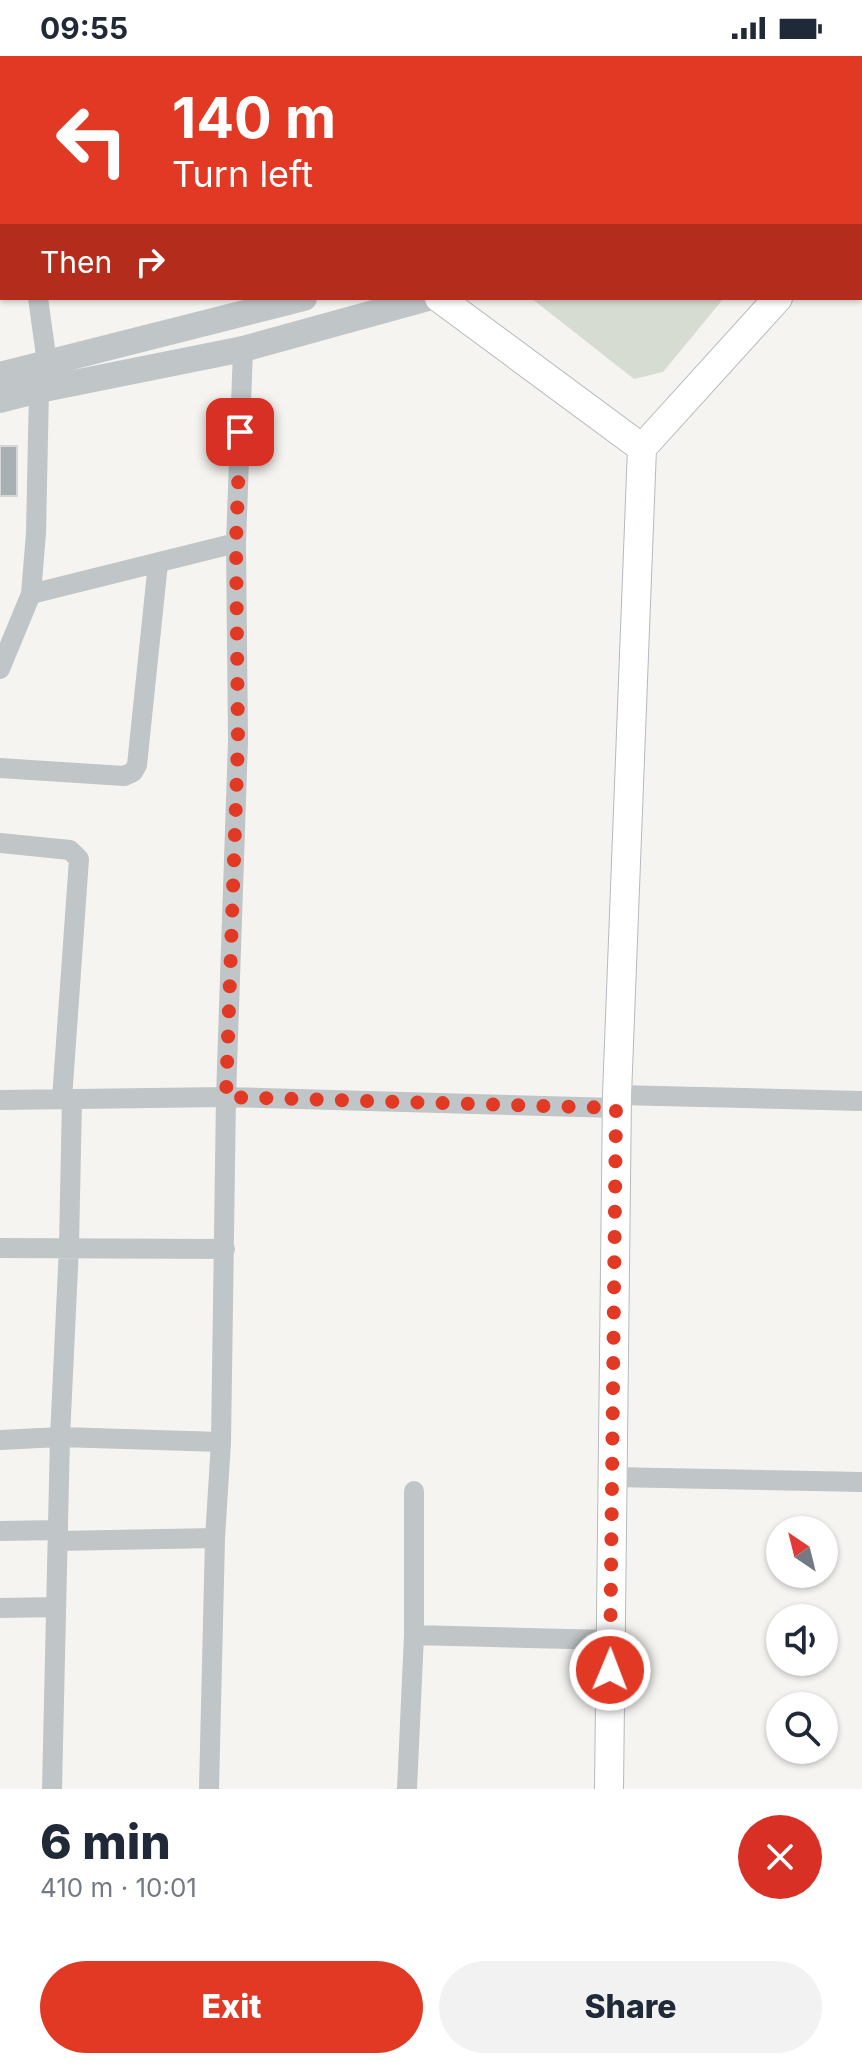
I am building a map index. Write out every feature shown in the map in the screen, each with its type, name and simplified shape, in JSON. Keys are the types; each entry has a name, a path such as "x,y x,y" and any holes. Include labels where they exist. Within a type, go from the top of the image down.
{"main road":[{"path":"442,300 642,448"},
{"path":"609,1789 616,1102 642,448 776,300"}],"street":[{"path":"38,300 47,363"},
{"path":"0,375 247,305 288,300"},
{"path":"0,400 243,349 421,300"},
{"path":"209,1789 238,741 236,543 243,349"},
{"path":"0,669 31,594 36,533 39,390"},
{"path":"31,594 236,543"},
{"path":"0,768 124,776 133,772 137,765 158,563"},
{"path":"0,843 70,850 79,859 67,1099 69,1247 60,1437 52,1789"},
{"path":"0,1100 226,1097 616,1102 862,1101"},
{"path":"0,1248 225,1249"},
{"path":"0,1440 60,1437 221,1442"},
{"path":"612,1477 862,1482"},
{"path":"407,1789 414,1635 414,1491"},
{"path":"0,1531 215,1538"},
{"path":"0,1608 56,1607"},
{"path":"414,1635 611,1640"}],"shaded area":[{"path":"534,300 722,300 663,372 634,379"}],"building":[{"path":"0,446 17,446 17,496 0,496"}],"route":[{"path":"240,432 236,543 238,741 226,1097 616,1108 610,1670"}]}
